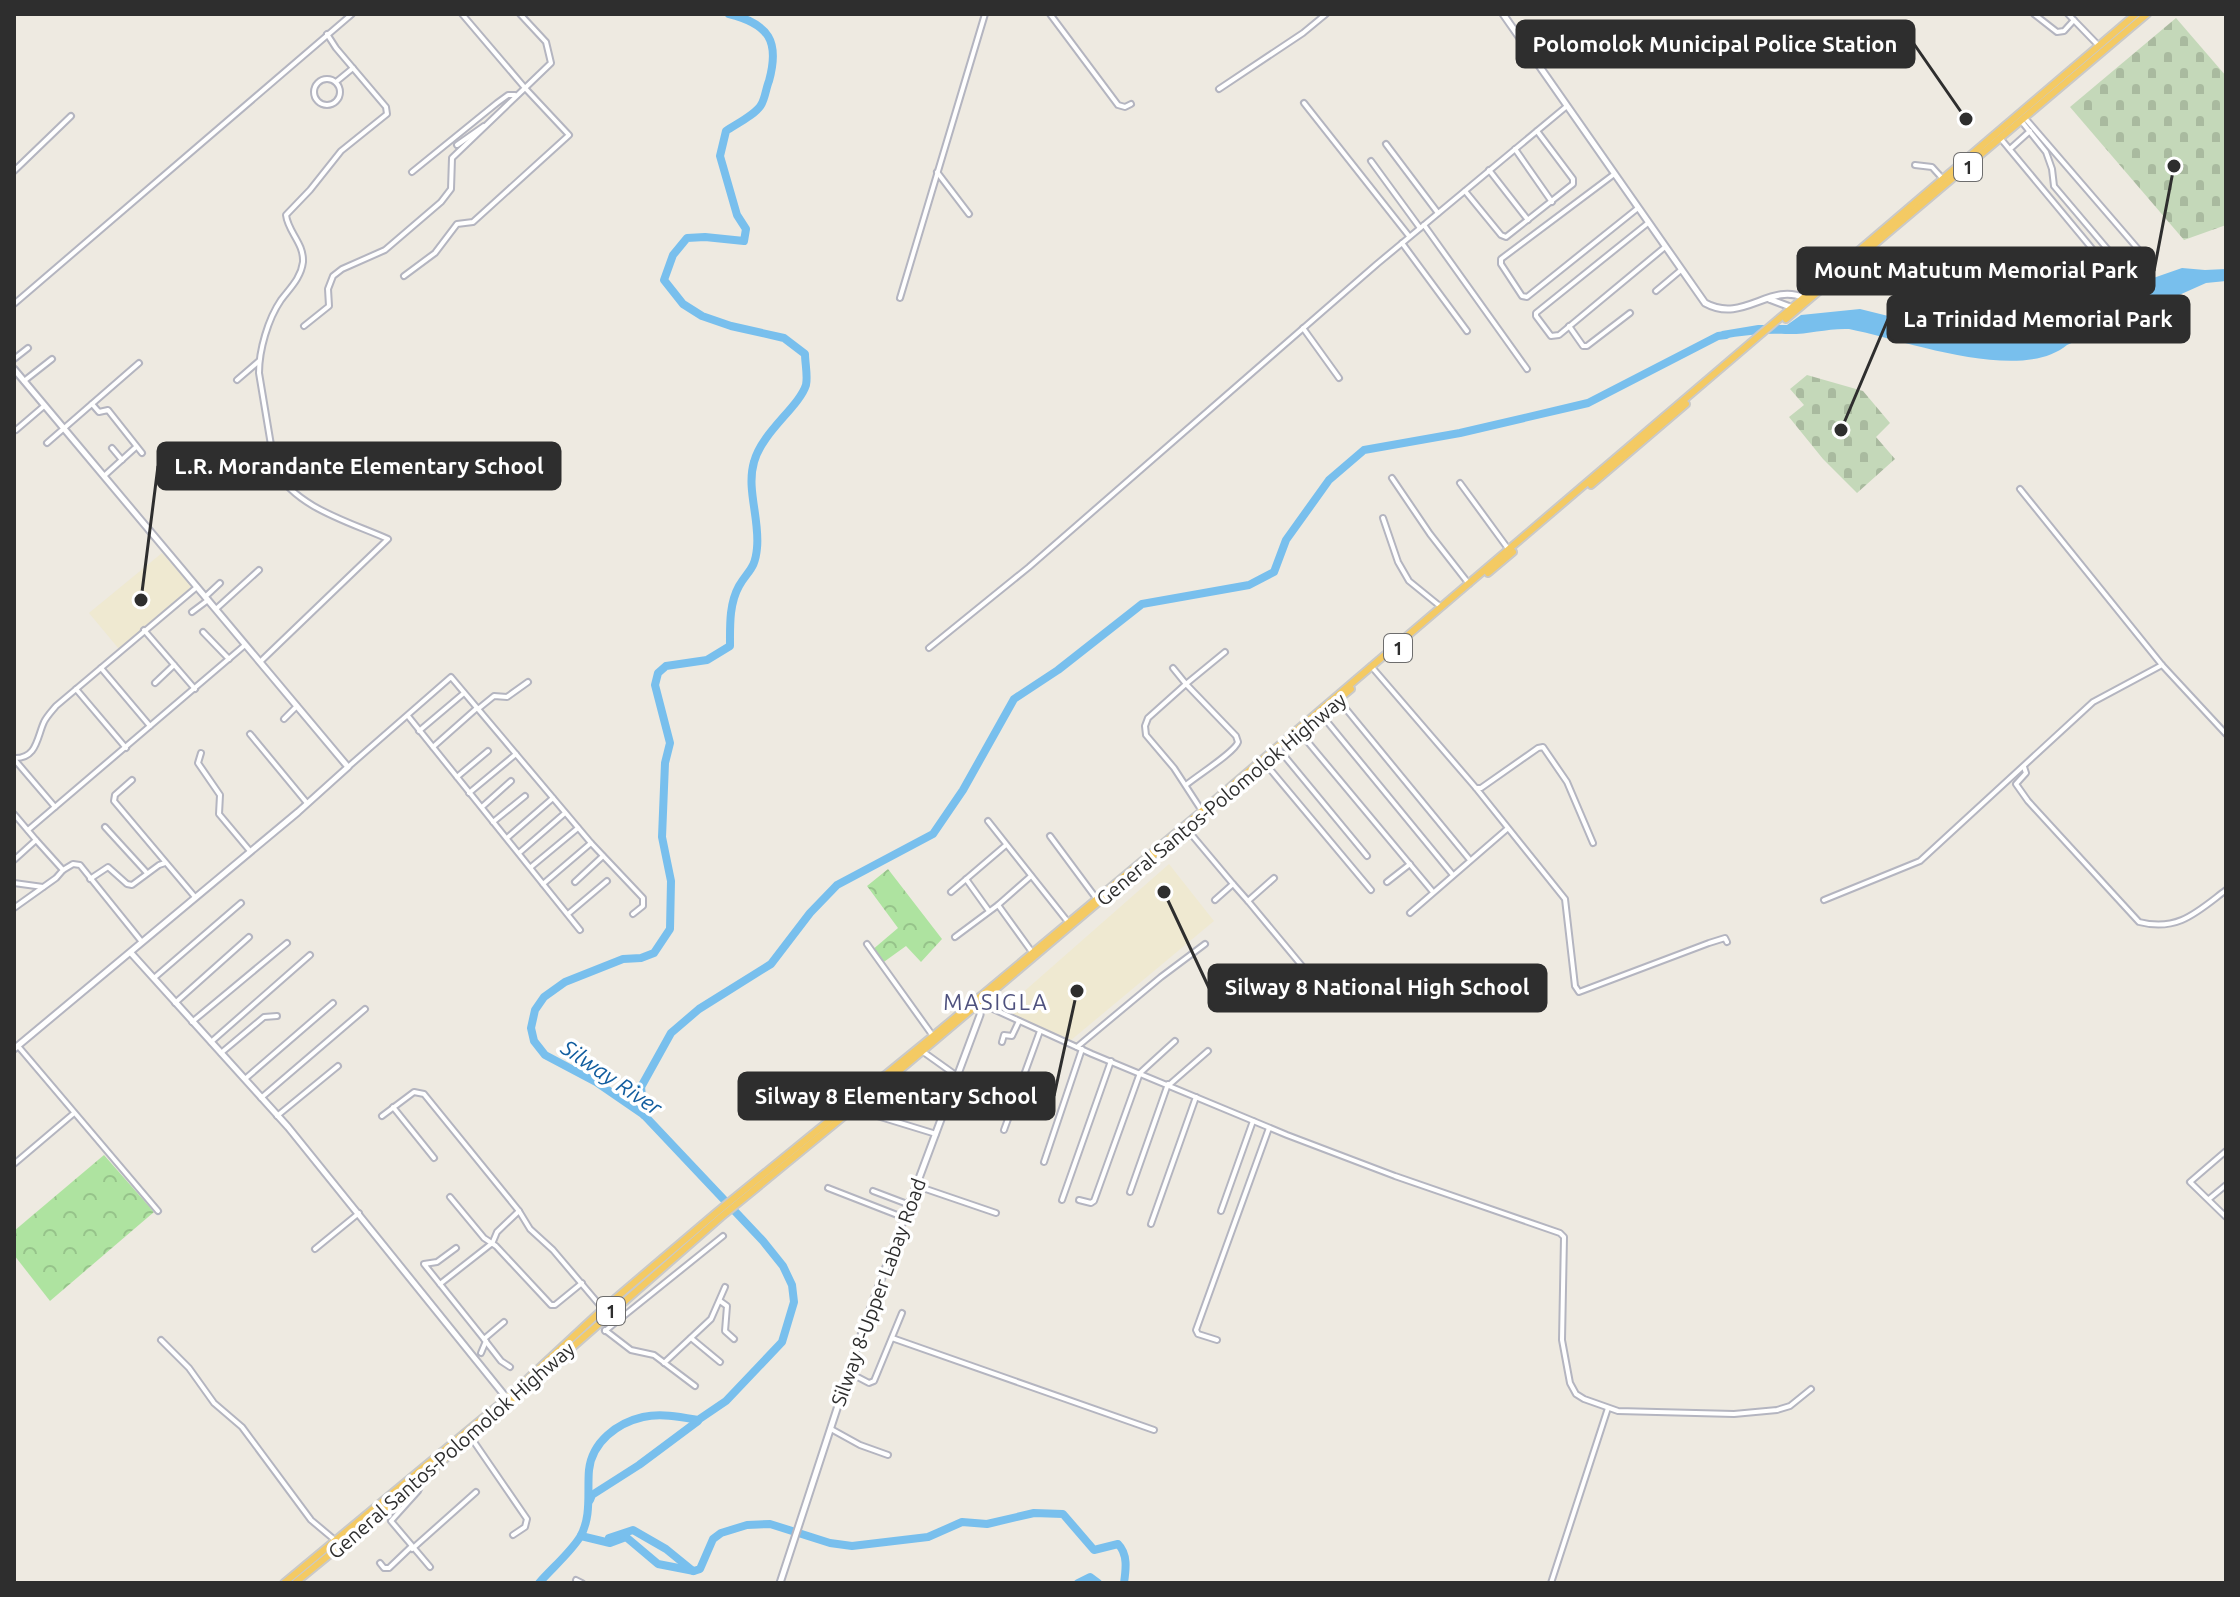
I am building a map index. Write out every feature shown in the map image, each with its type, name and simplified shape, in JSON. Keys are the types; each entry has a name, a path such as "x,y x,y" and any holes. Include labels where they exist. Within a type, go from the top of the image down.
{"highway":[{"name":"1","path":"1784,318 1942,178 2136,14"},
{"name":"1","path":"284,1583 508,1400 603,1309 978,1001 1096,898 2147,14"},
{"name":"1","path":"1372,668 1756,342"},
{"name":"General Santos-Polomolok Highway","path":"744,1194 922,1051 1278,748"},
{"name":"General Santos-Polomolok Highway","path":"295,1583 423,1478 719,1215"}],"street":[{"path":"14,304 352,14"},
{"path":"404,276 435,253 457,224 473,222 569,135 462,14"},
{"path":"304,326 329,306 328,285 333,276 385,250 441,202 451,189 452,158 551,63 546,42 520,14"},
{"path":"900,298 985,14"},
{"path":"1050,14 1118,105 1125,107 1131,104"},
{"path":"1219,89 1326,14"},
{"path":"1503,14 1701,299 1715,308 1739,309 1787,294 1804,298"},
{"path":"2034,14 2057,32 2064,31 2074,20"},
{"path":"2068,14 2098,45"},
{"path":"261,661 388,539 303,499 279,477 275,469 259,361 279,303 302,268 302,250 287,223 286,215 341,151 387,114 386,107 327,34"},
{"path":"336,82 353,68"},
{"path":"325,79 336,82 341,89 338,97 328,106 317,101 313,93 315,86 325,79"},
{"path":"412,172 508,95 517,95"},
{"path":"1304,103 1409,237"},
{"path":"929,648 1029,567 1409,237 1567,106"},
{"path":"483,116 498,113"},
{"path":"14,171 71,116"},
{"path":"2024,120 2046,152 2054,186 2115,258"},
{"path":"2024,120 2138,249"},
{"path":"457,145 486,125"},
{"path":"1465,191 1503,236 1508,237 1552,202 1574,181 1537,131"},
{"path":"2010,149 2030,131"},
{"path":"2001,139 2109,269"},
{"path":"1386,144 1438,213"},
{"path":"1515,149 1552,202"},
{"path":"1371,161 1527,369"},
{"path":"1915,165 1932,167 1942,178"},
{"path":"1489,170 1528,220"},
{"path":"937,172 969,214"},
{"path":"1613,175 1501,259 1501,264 1522,296 1527,297 1638,208"},
{"path":"1648,223 1536,314 1551,336 1559,335 1665,247"},
{"path":"1402,243 1467,331"},
{"path":"1656,291 1681,270"},
{"path":"1769,299 1793,308"},
{"path":"1569,326 1583,346 1587,346 1630,313"},
{"path":"1303,328 1339,378"},
{"path":"14,359 28,348"},
{"path":"24,381 52,359"},
{"path":"237,380 259,361"},
{"path":"47,443 139,363"},
{"path":"14,369 348,767"},
{"path":"92,404 99,412 108,410 142,453"},
{"path":"16,430 44,406"},
{"path":"104,476 136,447"},
{"path":"112,448 122,460"},
{"path":"1392,478 1450,562 1469,584"},
{"path":"1460,483 1509,550"},
{"path":"2020,489 2162,665 2226,734"},
{"path":"1383,518 1398,562 1409,581 1441,607"},
{"path":"215,609 259,570"},
{"path":"192,612 220,583"},
{"path":"14,759 24,758 37,745 49,715 76,689 197,587"},
{"path":"144,630 195,689"},
{"path":"203,632 229,659"},
{"path":"28,830 246,645"},
{"path":"1202,811 1186,785 1146,735 1145,726 1148,718 1225,652"},
{"path":"155,683 174,665"},
{"path":"1824,900 1920,861 2093,702 2162,665"},
{"path":"101,668 150,726"},
{"path":"1173,668 1236,736 1238,742 1233,752 1186,785"},
{"path":"1372,668 1476,788 1565,899 1575,986 1579,992 1709,943 1725,938 1727,942"},
{"path":"158,1211 16,1048 308,803 451,677 591,843 643,898 643,906 633,914"},
{"path":"433,747 494,696 507,697 528,682"},
{"path":"76,689 126,748"},
{"path":"419,731 464,693"},
{"path":"1337,698 1470,860"},
{"path":"284,719 297,706"},
{"path":"1320,712 1453,875"},
{"path":"408,716 580,930"},
{"path":"1298,730 1433,892"},
{"path":"250,734 308,803"},
{"path":"1476,788 1481,788 1543,747 1567,782 1593,843"},
{"path":"1278,748 1367,856"},
{"path":"457,777 488,751"},
{"path":"201,753 198,763 220,795 219,814 250,851"},
{"path":"469,793 516,754"},
{"path":"14,759 55,807"},
{"path":"1264,762 1371,890"},
{"path":"2024,767 2026,773 2016,784 2022,793 2139,922 2173,923 2189,919 2226,890"},
{"path":"132,780 115,795 114,801 195,897"},
{"path":"482,807 511,781"},
{"path":"493,822 525,796"},
{"path":"507,838 553,798"},
{"path":"519,853 565,813"},
{"path":"14,814 63,870"},
{"path":"988,821 1068,922"},
{"path":"105,827 147,873"},
{"path":"530,868 578,828"},
{"path":"1186,828 1312,978"},
{"path":"1410,913 1507,829"},
{"path":"1050,836 1096,898"},
{"path":"14,860 36,840"},
{"path":"543,884 591,843"},
{"path":"951,892 1006,845"},
{"path":"575,882 603,856"},
{"path":"90,879 106,867 129,885 165,863"},
{"path":"14,908 63,870 77,864 143,942"},
{"path":"1387,882 1410,864"},
{"path":"955,937 1031,875"},
{"path":"1248,901 1274,878"},
{"path":"966,879 989,911"},
{"path":"568,914 607,881"},
{"path":"14,883 43,887"},
{"path":"1215,900 1233,884"},
{"path":"154,978 241,903"},
{"path":"998,905 1032,953"},
{"path":"175,1003 249,937"},
{"path":"192,1022 287,943"},
{"path":"867,944 933,1036"},
{"path":"1044,1162 1080,1048 1161,977 1205,944"},
{"path":"131,953 245,1079 359,1213 508,1400"},
{"path":"211,1042 310,955"},
{"path":"978,1001 1040,1031 1269,1128 1562,1234 1562,1340 1570,1383 1576,1394 1584,1399 1608,1408 1676,1413 1769,1411 1790,1406 1811,1389"},
{"name":"Silway 8-Upper Labay Road","path":"780,1583 848,1372 980,1015 978,1001"},
{"path":"245,1079 333,1003"},
{"path":"261,1098 365,1009"},
{"path":"221,1053 264,1017 277,1016"},
{"path":"1002,1042 1004,1035 1012,1036 1019,1021"},
{"path":"1004,1130 1040,1031"},
{"path":"1079,1200 1094,1201 1140,1073 1175,1041"},
{"path":"922,1051 957,1076"},
{"path":"1130,1192 1168,1085 1208,1051"},
{"path":"1062,1200 1111,1061"},
{"path":"277,1116 338,1066"},
{"path":"382,1116 414,1092 424,1094 519,1211 530,1229 553,1250 603,1309"},
{"path":"1151,1224 1196,1097"},
{"path":"393,1107 434,1158"},
{"path":"14,1164 73,1114"},
{"path":"874,1115 936,1134"},
{"path":"1221,1211 1253,1121"},
{"path":"1217,1340 1198,1334 1196,1330 1269,1128"},
{"path":"2226,1151 2190,1182 2226,1217"},
{"path":"2209,1199 2226,1185"},
{"path":"917,1186 996,1213"},
{"path":"828,1188 905,1218"},
{"path":"873,1191 910,1205"},
{"path":"450,1197 474,1227 551,1305 582,1283"},
{"path":"440,1284 492,1244 497,1232 519,1211"},
{"path":"315,1249 359,1213"},
{"path":"605,1331 723,1236"},
{"path":"456,1248 437,1262 423,1263 501,1361 510,1367"},
{"path":"664,1363 711,1319 725,1287"},
{"path":"720,1301 727,1306 725,1331 734,1339"},
{"path":"848,1372 869,1383 874,1381 902,1313"},
{"path":"481,1353 485,1340 504,1322"},
{"path":"597,1324 631,1350 654,1355 695,1386"},
{"path":"691,1338 720,1362"},
{"path":"892,1338 1154,1430"},
{"path":"161,1340 189,1368 222,1412 242,1427 311,1520 336,1541"},
{"path":"1551,1583 1608,1408"},
{"path":"829,1428 860,1445 888,1455"},
{"path":"470,1436 527,1519 525,1527 513,1535"},
{"path":"423,1478 421,1488 391,1521 430,1567"},
{"path":"380,1563 384,1568 389,1568 476,1492"}],"shaded area":[{"path":"162,553 192,587 119,649 89,613"},
{"path":"1169,864 1214,921 1070,1041 1003,1010"}],"green space":[{"path":"2176,18 2226,76 2226,225 2184,240 2070,107"},
{"path":"1807,375 1863,391 1890,423 1876,437 1895,459 1857,493 1823,459 1789,417 1804,405 1790,389"},
{"path":"888,869 942,939 921,962 906,946 881,964 871,951 898,928 867,886"},
{"path":"104,1155 154,1212 50,1301 14,1255 14,1231"}],"water":[{"path":"2182,268 2226,269 2226,281 2206,283 2046,356 2021,360 1961,356 1849,329 1722,339 1718,336 1722,331 1758,325 1787,325 1801,315 1860,309 1981,339 2039,333 2055,326 2064,315"}],"waterway":[{"name":"Silway River","path":"539,1583 571,1549 584,1529 591,1460 607,1435 643,1417 657,1415 698,1420 726,1401 782,1342 794,1302 792,1285 783,1266 763,1241 644,1115 596,1082 545,1055 534,1041 531,1028 535,1010 544,997 565,982 623,959 641,958 654,953 670,929 671,881 662,837 665,763 670,743 655,685 658,673 666,666 707,660 730,646 733,600 753,565 757,548 752,483 754,462 765,440 806,385 805,354 784,338 702,316 683,304 664,280 673,255 687,238 744,241 746,229 737,215 720,156 726,131 762,103 773,55 772,45 762,29 729,14"},
{"path":"644,1115 641,1087 671,1033 699,1009 771,964 810,913 837,885 933,834 963,790 1014,699 1058,670 1142,604 1249,585 1274,572 1286,540 1329,480 1364,450 1460,433 1588,403 1718,336 1726,335"},
{"path":"590,1500 592,1495 698,1421"},
{"path":"581,1536 610,1543 626,1537 658,1564 694,1571 700,1569 713,1539 721,1533 747,1525 770,1524 830,1543 852,1546 928,1537 962,1522 987,1524 1034,1513 1063,1514 1094,1550 1118,1544 1125,1557 1124,1583"},
{"path":"609,1538 633,1530 666,1549 693,1571"},
{"path":"1078,1583 1090,1577 1098,1583"}],"place":[{"name":"Polomolok Municipal Police Station","path":"1966,119"},
{"name":"Mount Matutum Memorial Park","path":"2174,166"},
{"name":"La Trinidad Memorial Park","path":"1841,430"},
{"name":"L.R. Morandante Elementary School","path":"141,600"},
{"name":"Silway 8 National High School","path":"1164,892"},
{"name":"Silway 8 Elementary School","path":"1077,991"}],"district":[{"name":"MASIGLA","path":"996,1001"}]}
